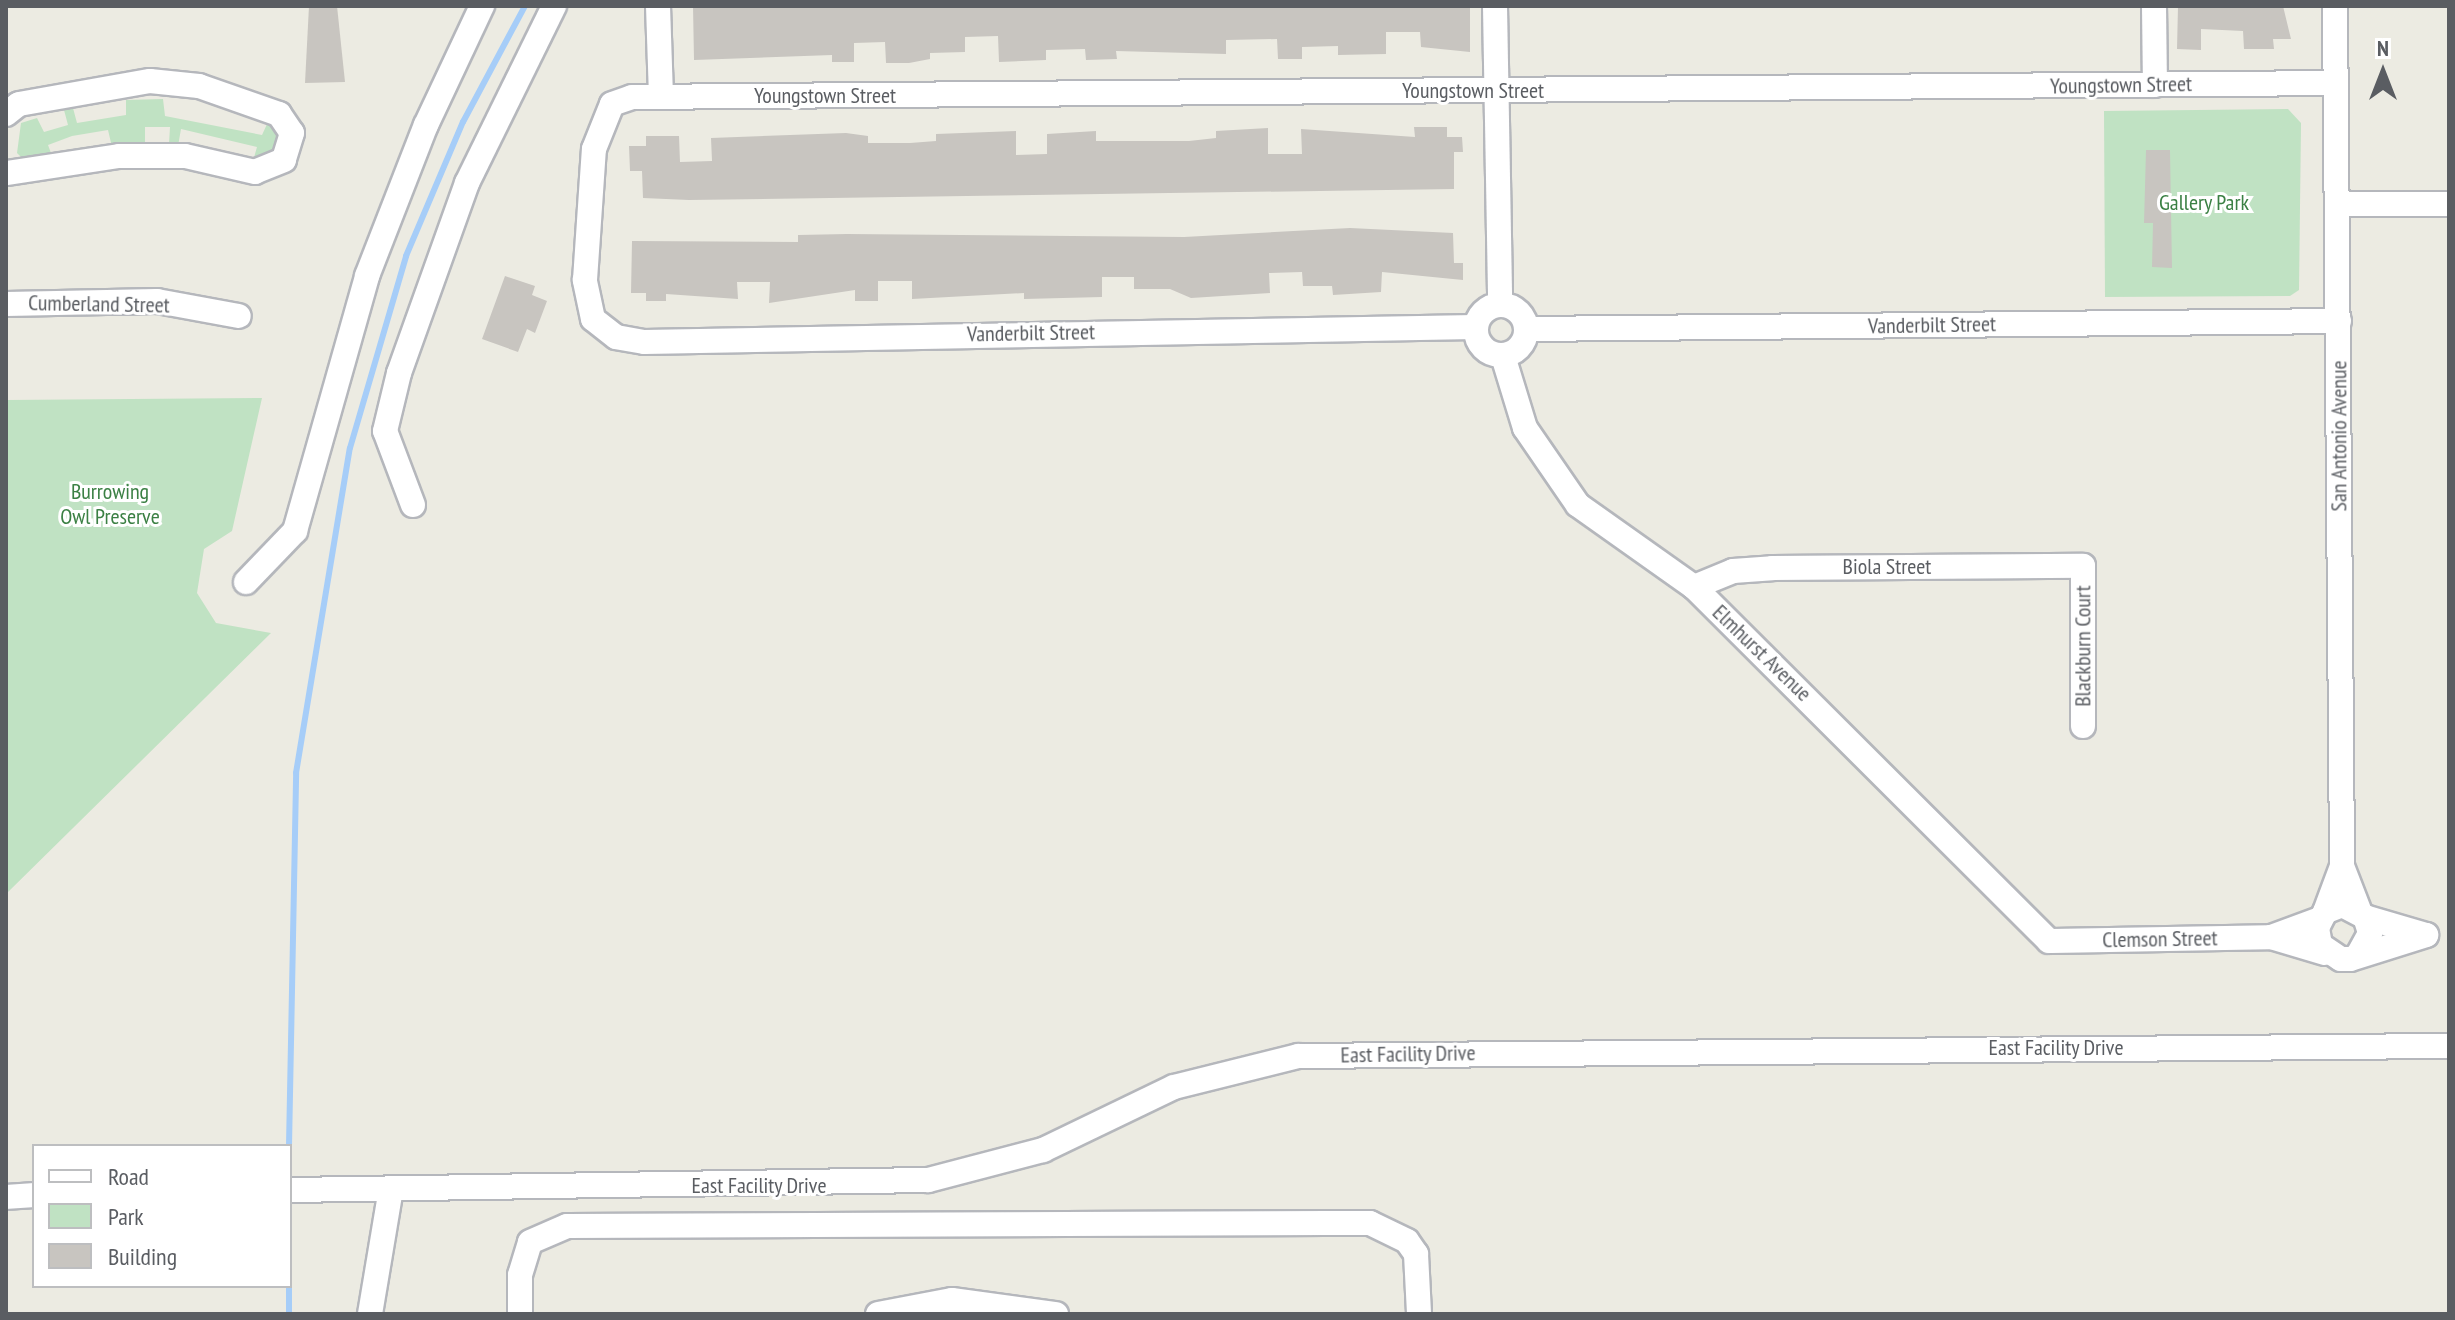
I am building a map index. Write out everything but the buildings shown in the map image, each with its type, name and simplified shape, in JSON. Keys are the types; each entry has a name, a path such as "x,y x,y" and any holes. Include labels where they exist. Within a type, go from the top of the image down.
{"street":[{"path":"246,582 295,531 367,276 414,152 482,6"},
{"path":"413,505 385,431 399,373 467,183 554,6"},
{"path":"658,6 661,97"},
{"path":"1495,6 1500,305"},
{"path":"2154,6 2155,85"},
{"name":"San Antonio Avenue","path":"2322,916 2342,866 2335,6"},
{"path":"6,114 19,104 150,81 199,86 279,114 292,133 284,160 255,172 185,156 119,156 6,173"},
{"name":"Youngstown Street","path":"593,319 585,280 594,149 612,104 661,97 2335,83"},
{"path":"2337,204 2449,204"},
{"name":"Cumberland Street","path":"6,304 157,301 239,316"},
{"path":"1500,305 1516,310 1526,329 1521,346 1503,356 1481,346 1475,327 1482,313 1500,305"},
{"name":"Vanderbilt Street","path":"593,319 616,337 644,342 1475,327"},
{"name":"Vanderbilt Street","path":"1526,329 2339,321"},
{"name":"Elmhurst Avenue","path":"1503,356 1525,428 1557,482 1602,527 1694,587 2049,941"},
{"name":"Biola Street","path":"1694,587 1724,573 1772,568 2083,566"},
{"name":"Blackburn Court","path":"2083,566 2083,726"},
{"name":"San Antonio Avenue","path":"2342,866 2362,913"},
{"path":"2342,905 2438,935 2341,959 2325,953 2317,937 2322,916 2342,905"},
{"path":"2358,955 2369,942 2362,913"},
{"name":"Clemson Street","path":"2271,937 2322,916"},
{"name":"Clemson Street","path":"2049,941 2271,937 2325,953"},
{"name":"East Facility Drive","path":"292,1190 928,1180 1043,1150 1174,1087 1298,1056 2449,1046"},
{"path":"370,1314 391,1189"},
{"path":"6,1197 32,1195"},
{"path":"520,1314 520,1275 530,1242 567,1226 1295,1223 1370,1223 1393,1230 1416,1254 1419,1314"},
{"path":"878,1314 952,1300 1056,1314"}],"green space":[{"path":"163,99 165,116 262,135 268,122 273,123 280,130 277,157 253,161 257,147 181,129 178,146 169,144 170,127 145,127 145,145 112,147 108,130 72,136 48,145 54,161 25,161 17,153 21,123 37,118 44,132 68,125 64,110 73,108 77,123 126,115 126,100"},
{"name":"Gallery Park","path":"2288,109 2301,123 2299,290 2290,296 2105,297 2104,111"},
{"name":"Burrowing Owl Preserve","path":"262,398 232,531 204,549 197,593 216,623 271,633 6,894 6,400"}],"waterway":[{"path":"289,1144 296,773 350,448 406,256 463,122 525,6"},
{"path":"289,1288 289,1314"}]}
